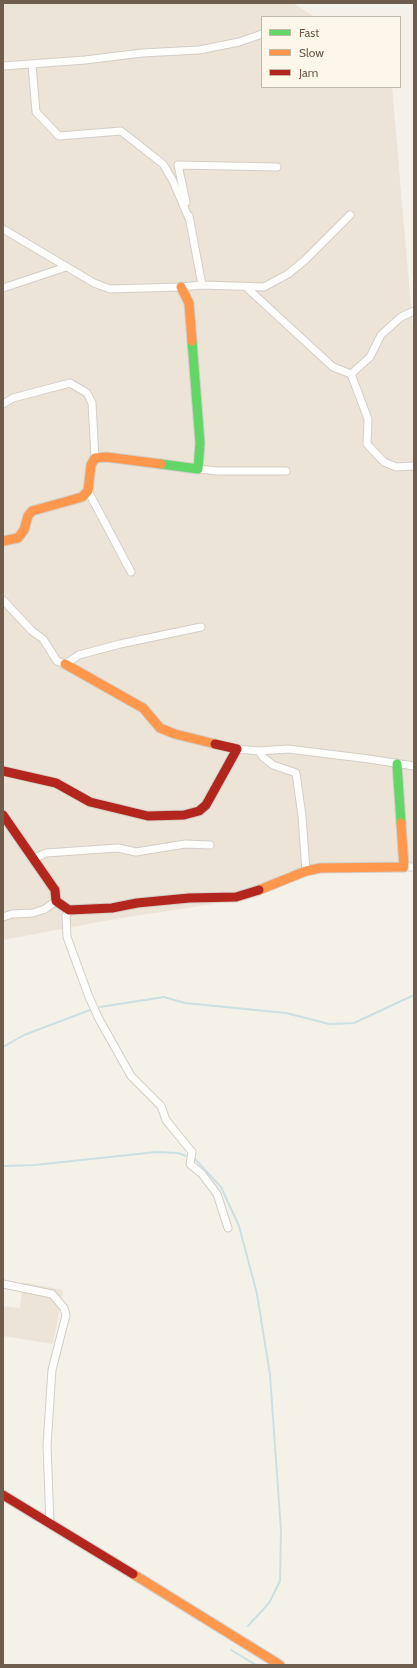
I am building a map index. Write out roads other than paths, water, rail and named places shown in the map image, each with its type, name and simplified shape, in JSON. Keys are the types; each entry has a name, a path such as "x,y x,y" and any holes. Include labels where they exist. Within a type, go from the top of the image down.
{"street":[{"path":"3,66 32,65 142,53 199,50 239,42 261,34"},
{"path":"32,65 36,112 59,136 121,132 163,164 173,181 190,221"},
{"path":"202,285 178,166 277,166"},
{"path":"3,229 94,283 110,289 202,285 246,287 264,286 288,274 305,260 350,215"},
{"path":"3,288 66,267"},
{"path":"182,287 189,303 200,442 198,469"},
{"path":"246,287 333,367 351,374 368,419 367,444 384,462 396,467 414,466"},
{"path":"351,374 370,357 381,335 401,317 414,311"},
{"path":"3,404 13,398 70,383 87,393 92,403 95,458 91,465 88,490 82,497 32,511 28,516 24,530 18,538 3,541"},
{"path":"95,458 106,457 217,471 286,471"},
{"path":"88,490 131,572"},
{"path":"3,600 32,631 43,639 57,661 112,689 144,708 160,728 175,734 236,749 259,751 288,749 414,766"},
{"path":"65,664 79,655 201,627"},
{"path":"3,771 56,784 90,802 123,809 128,812 148,816 184,815 199,811 206,805 236,749"},
{"path":"259,751 263,757 273,765 296,773 302,816 306,871"},
{"path":"397,764 404,867"},
{"path":"3,815 55,890 56,901"},
{"path":"33,859 46,853 118,848 136,852 185,844 210,845"},
{"path":"56,901 69,910 112,908 137,903 189,898 236,897 264,889 306,871 320,868 414,867"},
{"path":"3,917 12,914 33,913 45,909 56,901"},
{"path":"69,910 66,916 67,938 89,997 99,1019 131,1076 161,1106 166,1120 192,1152 190,1164 202,1174 218,1194 228,1228"},
{"path":"3,1284 52,1294 64,1308 66,1315 56,1348 52,1370 47,1445 50,1524"},
{"path":"3,1495 280,1665"}],"waterway":[{"path":"100,1007 164,997 185,1003 286,1013 329,1024 354,1023 414,995"},
{"path":"3,1047 24,1035 90,1010"},
{"path":"3,1166 35,1165 156,1152 178,1153 186,1156"},
{"path":"196,1160 221,1187 239,1226 257,1294 270,1375 281,1531 280,1581 269,1603 248,1626"},
{"path":"231,1650 256,1665"}]}
